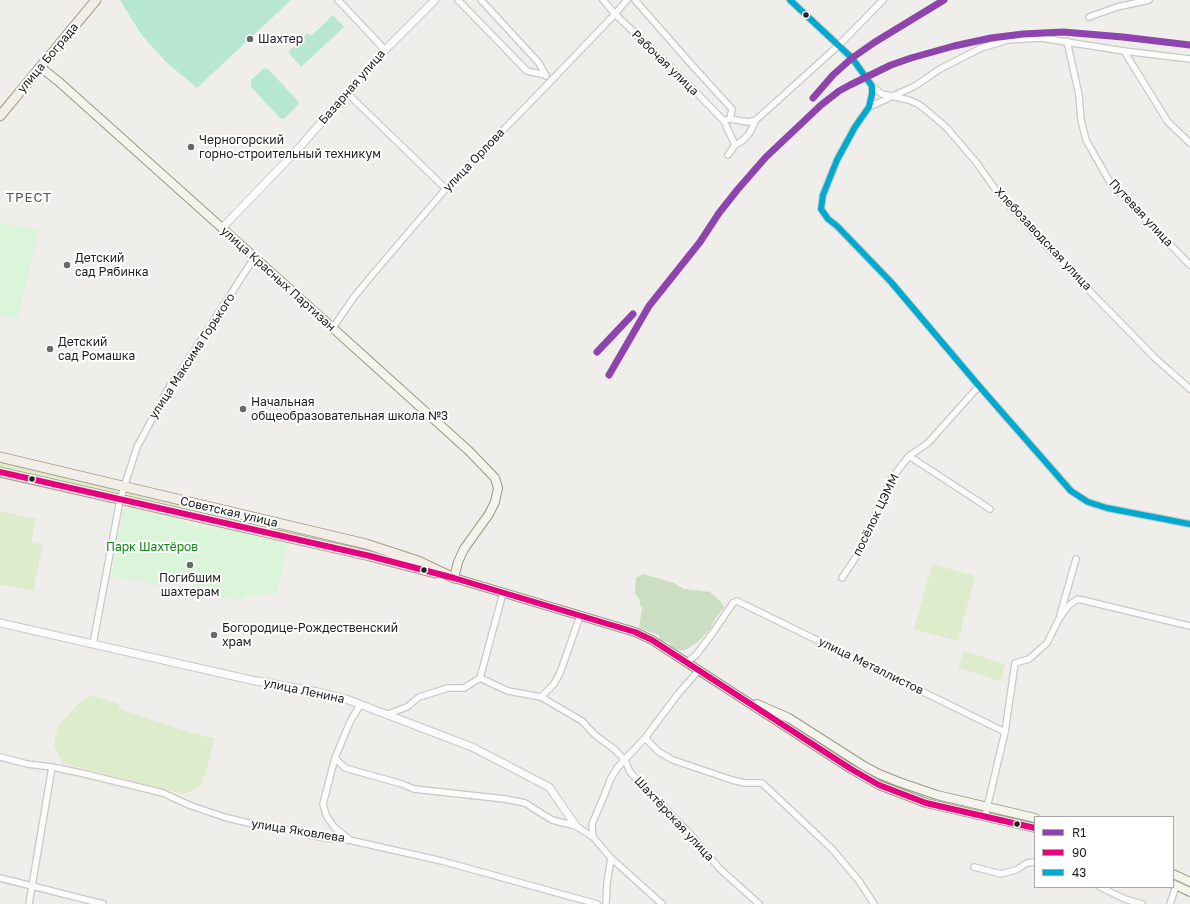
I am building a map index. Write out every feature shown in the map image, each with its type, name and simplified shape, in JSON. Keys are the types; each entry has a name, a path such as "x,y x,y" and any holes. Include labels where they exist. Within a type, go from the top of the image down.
{"main road":[{"name":"улица Бограда","path":"0,116 96,0"},
{"name":"улица Красных Партизан","path":"40,67 58,81 222,228 469,452 495,478 498,488 495,502 489,514 464,549 458,562 454,578"},
{"name":"Советская улица","path":"0,457 366,544 418,561 454,578"},
{"name":"Советская улица","path":"0,472 370,556 454,578 635,632 652,640 764,714 879,785 926,803 1034,828"},
{"name":"Советская улица","path":"740,697 789,718 879,774 917,790 1034,818"},
{"path":"953,809 955,800"},
{"path":"1174,874 1190,882"},
{"path":"1174,885 1190,892"}],"street":[{"path":"338,0 385,50"},
{"name":"Базарная улица","path":"222,228 298,149 385,50 435,0"},
{"path":"458,0 527,71 546,75"},
{"path":"481,0 539,63 546,75 548,84"},
{"name":"Рабочая улица","path":"603,0 615,14 724,121 735,145"},
{"name":"улица Орлова","path":"332,329 354,296 446,189 627,0"},
{"name":"Рабочая улица","path":"635,0 732,109 730,119"},
{"path":"790,0 839,45 860,69 872,86 869,107 837,160 823,195 821,209 828,220 837,226 891,282 1071,491 1088,502 1107,508 1190,524"},
{"path":"728,155 735,145 749,134 756,120 839,45 883,0"},
{"path":"1089,17 1117,6 1149,0"},
{"path":"869,107 915,86 940,69 981,48 1008,40 1041,38 1067,41 1124,52 1190,59"},
{"name":"Путевая улица","path":"1067,41 1079,95 1081,120 1086,140 1111,184 1190,265"},
{"path":"1124,52 1168,122 1190,144"},
{"name":"Хлебозаводская улица","path":"872,86 882,94 909,100 918,104 946,127 976,162 998,193 1043,243 1155,358 1190,389"},
{"path":"347,93 446,189"},
{"path":"724,121 730,119 748,122 756,120"},
{"name":"улица Максима Горького","path":"93,644 120,500 139,442 171,384 254,258"},
{"name":"посёлок ЦЭММ","path":"842,578 858,554 891,479 909,456 928,443 979,386"},
{"path":"909,456 990,510"},
{"path":"1059,619 1076,560"},
{"path":"388,714 408,707 419,697 448,688 464,688 480,678 503,593"},
{"path":"985,816 1005,732 1015,663 1030,659 1047,643 1068,605 1078,599 1190,626"},
{"name":"улица Металлистов","path":"687,662 696,655 733,603 737,601 1005,732"},
{"path":"541,697 554,684 560,674 580,616"},
{"name":"улица Ленина","path":"0,623 251,680 318,692 388,714 472,746 550,787 576,826"},
{"path":"593,837 592,824 616,768 645,738 678,694 699,670"},
{"name":"Шахтёрская улица","path":"480,678 508,691 541,697 582,721 625,760 630,772 692,836 720,869 759,904"},
{"path":"349,840 334,827 326,815 323,804 335,758 350,722 360,705"},
{"path":"645,738 659,752 673,760 732,780 745,783 762,783 832,849 859,881 874,904"},
{"name":"улица Яковлева","path":"0,757 27,764 52,767 163,793 189,805 224,817 261,826 326,838 349,840 442,861 596,904"},
{"path":"335,758 345,768 402,784 414,789 505,799 525,803 552,820 576,826 593,837 611,858 662,904"},
{"path":"29,904 52,767"},
{"path":"606,904 607,883 611,858"},
{"path":"974,867 1001,874 1016,870 1027,863 1034,862"},
{"path":"0,878 103,904"},
{"path":"1102,888 1125,899 1142,904"},
{"path":"1170,904 1173,888"}],"green space":[{"path":"120,0 291,0 197,88 166,62 141,34"},
{"path":"333,15 344,27 301,67 288,52 308,33 311,36"},
{"path":"266,68 299,103 285,118 282,119 279,117 251,87 251,80"},
{"path":"0,223 39,229 17,319 0,316"},
{"path":"0,460 118,487 116,495 0,469"},
{"path":"128,490 364,547 363,550 127,498"},
{"name":"Парк Шахтёров","path":"124,507 178,518 181,522 212,529 217,527 288,543 277,593 245,596 244,600 194,592 194,581 169,576 160,586 111,576"},
{"path":"0,511 36,519 31,542 43,545 33,591 0,584"},
{"path":"932,564 975,576 958,641 914,629"},
{"path":"643,574 674,583 684,589 710,592 721,602 724,607 713,622 711,628 698,642 687,649 680,651 671,648 669,642 661,641 659,635 639,628 642,608 640,605 640,600 635,594 636,578"},
{"path":"964,651 1005,664 1000,681 958,668"},
{"path":"90,695 119,704 119,709 191,733 215,738 202,785 183,794 62,763 54,744 58,726 78,704"},
{"path":"781,719 801,729 867,772 888,782 949,802 948,805 894,788 871,777 817,744"}],"transit line":[{"name":"43","path":"790,0 852,58 872,86 869,107 855,127 837,160 823,195 821,209 828,219 837,226 891,282 1071,491 1088,502 1107,508 1190,524"},
{"name":"R1","path":"813,98 833,75 852,58 875,42 944,0"},
{"name":"R1","path":"609,375 649,306 700,242 719,213 738,189 766,157 821,105 839,91 891,65 911,58 954,46 991,38 1023,34 1063,32 1190,45"},
{"name":"R1","path":"597,352 633,314"},
{"name":"90","path":"0,472 370,556 454,578 635,632 652,640 851,769 879,785 926,803 1034,828"}],"place":[{"name":"Шахтер","path":"250,39"},
{"name":"Черногорский горно-строительный техникум","path":"191,147"},
{"name":"Детский сад Рябинка","path":"67,265"},
{"name":"Детский сад Ромашка","path":"50,349"},
{"name":"Начальная общеобразовательная школа №3","path":"243,409"},
{"name":"Погибшим шахтерам","path":"190,565"},
{"name":"Богородице-Рождественский храм","path":"214,635"}],"district":[{"name":"ТРЕСТ","path":"29,198"}]}
